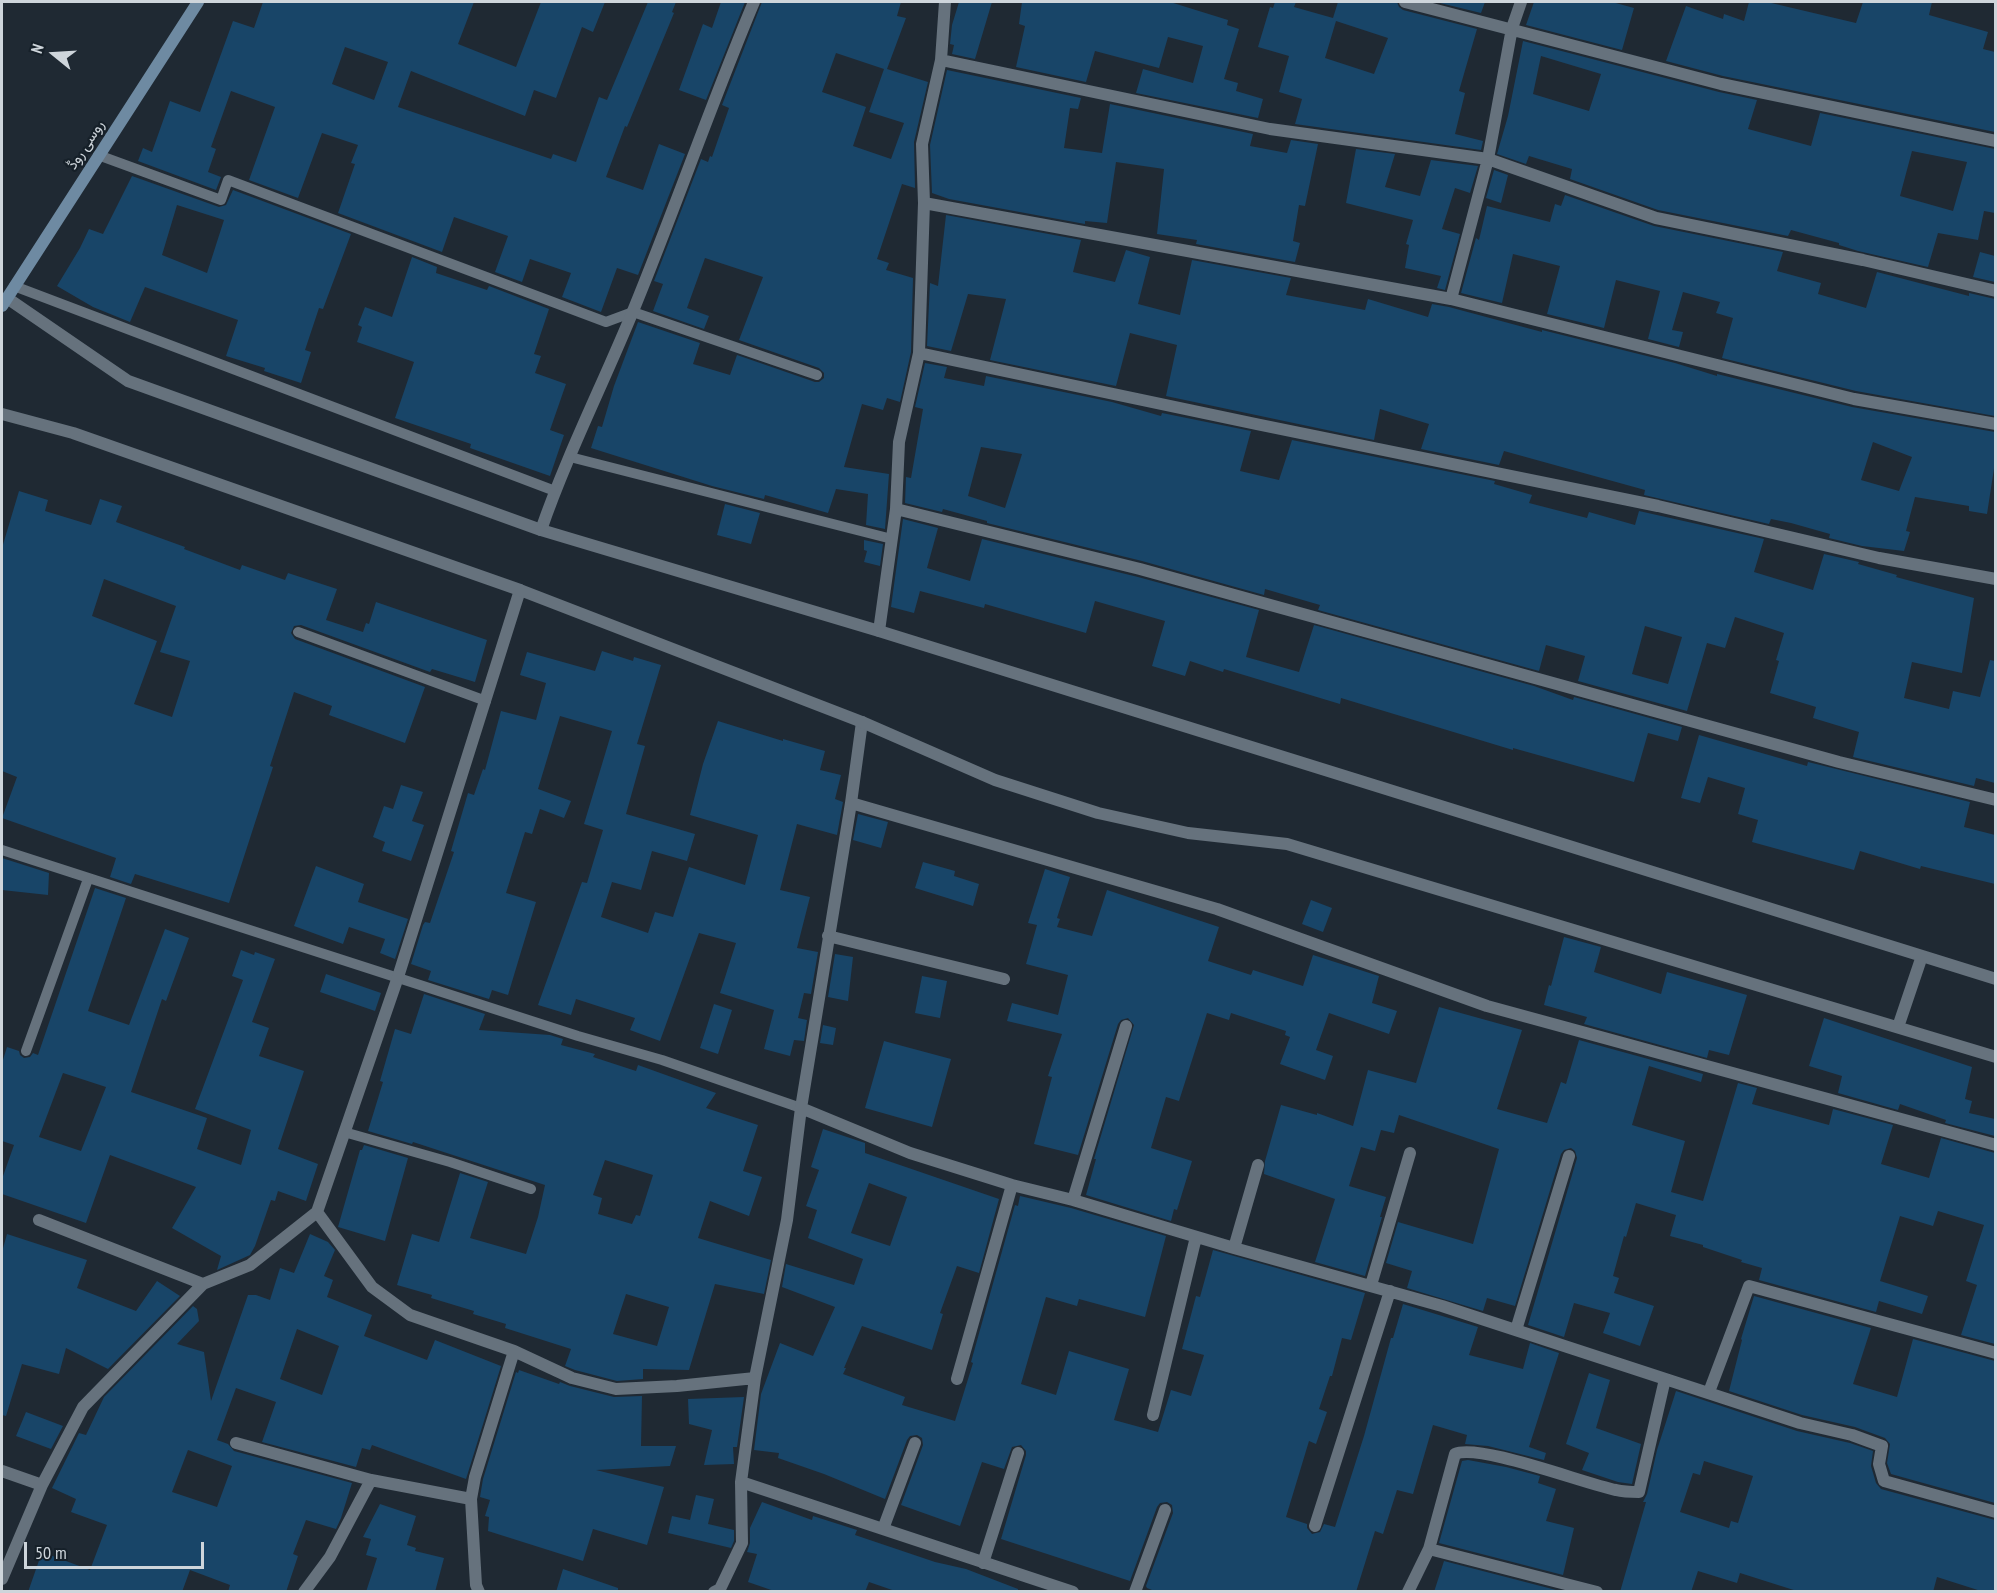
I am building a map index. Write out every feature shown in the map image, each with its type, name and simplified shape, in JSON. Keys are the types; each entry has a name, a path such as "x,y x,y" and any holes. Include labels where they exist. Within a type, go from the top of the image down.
{"main road":[{"name":"روسی روڈ","path":"4,302 198,2"}],"street":[{"path":"541,530 555,491 633,312 734,48 754,2"},
{"path":"879,631 897,508 899,442 919,353 924,203 922,144 941,60 945,2"},
{"path":"1405,2 1721,84 1995,141"},
{"path":"1451,299 1488,159 1512,28 1521,2"},
{"path":"941,60 1270,129 1488,159 1656,218 1863,260 1995,291"},
{"path":"924,203 1451,299 1854,399 1995,424"},
{"path":"4,302 128,381 541,530 879,631 1995,979"},
{"path":"919,353 1658,506 1879,558 1995,579"},
{"path":"2,414 73,434 520,590 862,722 995,780 1098,813 1188,833 1287,844 1995,1057"},
{"path":"897,508 1140,569 1839,762 1995,800"},
{"path":"2,1579 42,1485 83,1407 203,1284 250,1265 317,1212 398,977 520,590"},
{"path":"721,1591 742,1544 741,1482 755,1378 787,1220 801,1108 862,722"},
{"path":"851,803 1217,909 1488,1006 1995,1145"},
{"path":"828,936 1004,979"},
{"path":"1898,1027 1922,956"},
{"path":"1073,1200 1126,1026"},
{"path":"801,1108 910,1153 1012,1185 1073,1200 1442,1306 1800,1423 1852,1435 1882,1446 1880,1464 1884,1481 1995,1512"},
{"path":"1371,1285 1410,1153"},
{"path":"1516,1330 1569,1156"},
{"path":"1234,1248 1258,1165"},
{"path":"957,1380 1012,1185"},
{"path":"317,1212 372,1287 410,1314 514,1351 572,1378 616,1389 677,1386 755,1378"},
{"path":"39,1220 203,1284"},
{"path":"1153,1415 1196,1237"},
{"path":"1709,1392 1749,1286 1995,1353"},
{"path":"1315,1526 1390,1291"},
{"path":"479,1592 476,1585 471,1498 475,1477 514,1351"},
{"path":"1408,1592 1428,1549 1455,1454 1462,1451 1498,1456 1618,1491 1640,1492 1665,1379"},
{"path":"236,1443 371,1480 471,1498"},
{"path":"884,1529 915,1443"},
{"path":"983,1563 1018,1453"},
{"path":"2,1471 42,1485"},
{"path":"304,1592 330,1557 371,1480"},
{"path":"741,1482 1073,1592"},
{"path":"1135,1592 1165,1510"},
{"path":"1428,1549 1597,1592"}],"lane":[{"path":"98,155 221,201 228,180 606,322 633,312 817,375"},
{"path":"14,286 555,491"},
{"path":"570,457 892,539"},
{"path":"298,632 486,701"},
{"path":"2,850 578,1036 662,1060 801,1108"},
{"path":"26,1051 88,879"},
{"path":"344,1132 450,1162 531,1189"}],"building":[{"path":"263,2 474,2 458,44 516,67 541,2 605,2 593,32 582,27 556,98 534,90 525,116 411,71 398,107 551,159 553,154 576,162 599,97 607,100 648,2 676,2 672,12 674,13 627,127 625,126 606,177 643,190 659,144 685,154 638,275 617,268 601,312 562,297 571,273 530,259 522,282 495,272 508,236 454,217 442,252 338,213 355,164 351,163 358,145 322,133 298,198 249,180 275,107 231,91 211,147 216,149 208,172 221,177 216,190 138,161 143,148 152,152 170,101 200,112 233,21 254,28","holes":["345,47 388,62 374,100 332,84"]},
{"path":"721,2 745,2 706,100 679,90 703,24 712,28"},
{"path":"762,2 901,2 897,16 906,18 887,69 928,82 914,142 915,188 902,184 877,259 889,263 886,270 913,278 911,352 900,402 887,398 883,410 862,404 844,467 889,474 885,529 866,525 868,494 836,489 828,513 765,495 764,499 712,486 591,448 598,426 602,427 614,386 638,322 700,343 693,364 730,375 737,355 815,382 824,378 824,373 819,368 739,340 763,277 705,258 687,308 709,316 704,329 653,311 663,284 654,281 701,159 708,162 710,156 712,157 729,108 722,105","holes":["836,53 884,69 869,112 904,123 891,159 853,146 866,107 822,92"]},
{"path":"959,2 992,2 975,59 952,54 954,45 950,44 952,25"},
{"path":"1022,2 1170,2 1228,20 1227,25 1239,29 1224,79 1238,83 1236,91 1263,99 1258,118 1136,93 1143,69 1193,83 1203,46 1168,37 1159,68 1095,51 1086,82 1016,67 1025,26 1019,24"},
{"path":"1275,2 1296,2 1294,7 1333,18 1338,2 1397,2 1403,10 1477,29 1459,91 1465,93 1455,134 1483,141 1481,150 1295,124 1302,99 1279,92 1289,56 1258,47 1270,7 1273,8","holes":["1336,21 1388,38 1374,74 1325,58"]},
{"path":"1436,2 1485,2 1481,13"},
{"path":"1534,2 1612,2 1634,8 1622,50 1526,25"},
{"path":"1749,2 1767,2 1856,23 1863,2 1932,2 1929,15 1988,32 1983,49 1995,52 1995,132 1723,76 1666,61 1686,6 1723,19 1724,14 1744,21"},
{"path":"1523,41 1757,100 1748,129 1811,146 1820,113 1995,149 1995,213 1984,211 1978,240 1938,233 1928,267 1858,251 1839,245 1839,243 1791,230 1788,236 1658,210 1570,179 1572,169 1529,156 1526,164 1497,154 1508,116","holes":["1541,56 1601,74 1589,111 1533,94","1912,151 1967,162 1953,211 1900,196"]},
{"path":"947,70 1081,98 1078,109 1070,108 1064,148 1102,153 1110,104 1253,134 1250,146 1287,153 1291,140 1318,144 1305,206 1299,205 1293,241 1300,243 1295,262 1196,244 1197,240 1157,234 1164,169 1116,162 1107,223 1085,221 1085,224 949,199 932,193 930,145"},
{"path":"1356,149 1395,154 1385,187 1420,196 1431,160 1478,166 1470,193 1455,188 1442,229 1460,234 1445,290 1437,288 1441,276 1405,268 1409,245 1406,244 1413,220 1346,203"},
{"path":"1494,170 1508,175 1501,203 1486,198"},
{"path":"132,176 219,207 226,205 233,190 351,234 323,309 319,308 305,350 311,352 301,383 264,371 265,368 226,356 238,320 145,287 130,322 93,307 57,286 89,229 103,234","holes":["177,205 224,220 207,273 162,255"]},
{"path":"1565,195 1654,226 1783,252 1777,271 1821,283 1818,294 1866,308 1877,272 1969,296 1969,293 1995,299 1995,416 1856,391 1722,358 1733,318 1716,313 1720,302 1683,292 1672,330 1683,332 1679,347 1648,339 1660,291 1616,280 1604,328 1547,314 1560,266 1513,254 1502,303 1461,293 1476,238 1479,240 1487,206 1550,222 1555,204 1561,206"},
{"path":"946,215 1081,240 1073,272 1115,282 1126,250 1150,257 1138,304 1180,315 1192,260 1291,278 1286,295 1365,310 1368,299 1428,317 1432,304 1449,307 1542,332 1542,330 1675,363 1717,376 1717,374 1852,407 1995,432 1995,462 1987,514 1969,511 1969,506 1915,497 1906,531 1910,532 1904,551 1862,546 1829,538 1830,534 1791,523 1771,519 1769,524 1644,495 1645,490 1504,451 1499,465 1421,449 1429,424 1380,409 1374,440 1166,396 1177,345 1130,333 1116,386 990,360 1006,299 968,294 951,351 927,346 930,283 938,286","holes":["1873,442 1912,457 1899,491 1861,480"]},
{"path":"1980,252 1995,256 1995,282 1973,277"},
{"path":"412,257 437,267 436,273 487,290 489,286 549,309 534,354 541,356 535,373 566,384 550,430 564,435 550,476 470,448 471,444 395,418 414,362 357,342 362,327 358,325 365,307 392,317"},
{"path":"925,363 947,367 944,378 984,386 986,376 1112,402 1161,416 1162,413 1251,431 1240,471 1279,480 1292,440 1495,481 1494,484 1532,495 1529,503 1587,518 1589,512 1635,525 1639,511 1764,539 1754,572 1813,590 1824,554 1859,562 1858,564 1897,575 1896,577 1974,598 1962,673 1912,662 1904,698 1949,709 1953,691 1980,697 1990,660 1995,661 1995,783 1976,778 1974,786 1853,757 1859,732 1813,718 1816,707 1770,693 1784,633 1735,617 1725,648 1707,643 1687,711 1578,681 1585,656 1546,645 1539,671 1318,610 1320,605 1265,589 1264,595 1142,561 987,523 987,521 943,509 942,512 905,503 906,477 911,478 923,409 915,407","holes":["981,447 1022,454 1005,508 968,496","1645,626 1682,637 1668,684 1632,674"]},
{"path":"19,491 48,500 45,511 91,525 100,499 122,506 116,522 185,547 184,549 240,570 242,565 285,580 288,573 337,589 326,620 363,632 366,623 369,624 376,602 487,640 475,682 432,669 430,672 301,625 294,626 291,633 295,639 425,687 405,743 329,715 332,706 294,692 270,766 273,767 229,903 135,874 131,884 110,877 116,858 2,818 17,777 2,771 2,548","holes":["104,579 176,606 160,652 190,661 172,717 134,704 157,641 92,616"]},
{"path":"725,504 760,513 751,544 717,535"},
{"path":"903,519 938,528 927,568 970,581 982,539 1138,577 1259,610 1246,657 1299,672 1314,625 1534,686 1573,700 1574,697 1682,727 1678,741 1648,733 1634,782 1513,748 1513,750 1341,698 1340,704 1224,669 1223,672 1190,661 1185,676 1152,666 1165,621 1095,601 1086,633 985,604 984,608 920,591 914,613 891,607"},
{"path":"864,540 883,544 880,566 864,562 867,551 864,550"},
{"path":"602,651 633,661 634,657 661,665 637,744 645,746 626,814 695,834 687,861 652,851 641,890 612,882 601,917 648,933 655,912 673,917 689,867 745,885 758,835 690,815 703,764 718,721 825,751 820,770 841,775 835,799 843,802 837,835 797,824 780,890 810,897 797,948 818,952 811,994 804,993 798,1018 807,1020 804,1041 794,1040 790,1056 764,1049 774,1010 720,993 736,943 699,933 660,1041 630,1030 635,1018 576,999 571,1015 538,1005 582,882 587,883 603,830 584,824 612,731 560,716 538,789 571,801 564,818 540,809 532,834 525,832 506,893 536,902 508,995 492,990 489,999 428,980 431,971 411,964 423,925 425,922 430,923 454,852 451,851 468,793 474,795 483,769 485,770 501,711 536,720 546,683 520,675 527,652 595,671"},
{"path":"1699,735 1807,766 1808,762 1970,802 1964,827 1995,835 1995,884 1921,866 1920,869 1860,851 1854,870 1752,842 1758,820 1738,814 1745,788 1708,777 1700,803 1681,798"},
{"path":"401,785 423,792 412,821 424,825 411,861 382,851 385,842 373,837 384,806 393,809"},
{"path":"858,814 888,822 881,848 853,840"},
{"path":"2,858 49,873 48,895 2,890"},
{"path":"923,862 955,871 954,876 979,884 973,906 915,888"},
{"path":"316,866 364,884 358,902 408,919 395,959 380,953 385,939 349,927 343,944 294,926"},
{"path":"1045,869 1070,877 1057,918 1060,919 1057,927 1092,936 1107,890 1219,927 1208,961 1251,975 1253,970 1303,986 1313,955 1379,976 1372,1003 1397,1011 1389,1034 1329,1013 1316,1050 1333,1056 1325,1080 1280,1064 1290,1037 1285,1035 1286,1031 1231,1013 1229,1020 1207,1013 1179,1101 1166,1097 1151,1148 1192,1161 1177,1210 1174,1209 1171,1221 1086,1195 1096,1159 1094,1159 1134,1025 1128,1018 1121,1020 1118,1024 1078,1155 1034,1144 1052,1077 1048,1076 1062,1034 1007,1021 1012,1003 1058,1015 1068,975 1026,964 1037,925 1028,923"},
{"path":"95,888 126,898 88,1011 129,1025 165,929 189,938 166,1001 162,999 131,1092 207,1118 197,1149 241,1165 251,1130 195,1109 243,980 232,976 241,950 275,959 252,1022 269,1028 259,1056 304,1071 278,1149 318,1164 306,1201 278,1191 275,1201 271,1200 250,1255 217,1270 221,1256 172,1228 196,1187 110,1155 86,1223 2,1194 2,1179 14,1145 2,1141 2,1063 7,1047 19,1051 24,1058 30,1057 33,1053 38,1055","holes":["63,1073 106,1087 81,1151 39,1137"]},
{"path":"1311,900 1332,908 1323,932 1302,924"},
{"path":"1564,937 1601,947 1594,972 1661,994 1667,972 1747,995 1729,1055 1709,1050 1707,1058 1584,1024 1587,1017 1544,1005"},
{"path":"835,954 853,957 848,1001 828,997"},
{"path":"326,974 381,993 375,1011 320,992"},
{"path":"922,976 947,981 940,1018 915,1013"},
{"path":"424,994 485,1014 479,1030 550,1035 563,1039 561,1045 595,1054 593,1057 636,1071 638,1065 716,1093 706,1108 758,1125 743,1171 762,1177 749,1216 710,1201 698,1238 771,1260 764,1294 715,1284 689,1370 643,1369 643,1379 617,1381 565,1366 571,1349 505,1328 506,1324 473,1314 474,1311 397,1285 412,1234 439,1242 460,1173 488,1182 470,1238 526,1254 545,1185 413,1142 412,1144 368,1131 383,1082 380,1081 395,1029 411,1034","holes":["605,1160 653,1175 640,1216 636,1215 632,1224 598,1214 602,1198 593,1195","626,1294 669,1307 657,1346 613,1334"]},
{"path":"714,1004 732,1010 718,1054 700,1048"},
{"path":"1439,1007 1522,1030 1497,1109 1547,1123 1561,1082 1566,1084 1579,1040 1703,1074 1701,1082 1649,1066 1632,1125 1685,1141 1671,1192 1703,1201 1738,1083 1757,1088 1752,1104 1829,1125 1833,1109 1893,1125 1881,1164 1929,1178 1941,1138 1995,1153 1995,1344 1961,1335 1977,1285 1966,1281 1984,1225 1938,1211 1933,1226 1900,1216 1880,1281 1928,1296 1922,1314 1879,1301 1876,1312 1759,1280 1762,1268 1741,1262 1742,1260 1703,1247 1703,1245 1670,1236 1676,1215 1636,1203 1613,1276 1619,1278 1614,1293 1654,1306 1640,1346 1603,1333 1610,1313 1574,1303 1564,1337 1528,1325 1577,1158 1575,1151 1571,1148 1564,1150 1561,1154 1515,1306 1487,1298 1483,1311 1407,1288 1412,1271 1386,1263 1398,1222 1473,1244 1499,1149 1399,1115 1394,1133 1381,1130 1375,1151 1361,1147 1349,1186 1386,1197 1365,1276 1315,1262 1335,1199 1264,1174 1265,1161 1281,1105 1317,1115 1317,1113 1353,1126 1368,1070 1416,1083"},
{"path":"1824,1018 1972,1067 1965,1099 1972,1101 1969,1113 1995,1119 1995,1136 1945,1123 1946,1120 1900,1104 1898,1110 1838,1093 1842,1076 1809,1066"},
{"path":"823,1025 836,1028 833,1045 820,1043"},
{"path":"884,1041 951,1059 932,1127 865,1108"},
{"path":"823,1129 865,1143 865,1153 999,1199 979,1273 957,1266 940,1313 943,1314 932,1350 862,1326 843,1374 905,1397 902,1405 955,1421 973,1363 971,1362 1015,1205 1018,1206 1020,1196 1071,1208 1166,1236 1145,1317 1079,1299 1077,1306 1046,1297 1021,1384 1056,1395 1069,1351 1129,1369 1114,1420 1158,1432 1171,1390 1191,1396 1204,1355 1182,1349 1196,1296 1200,1297 1213,1250 1365,1293 1351,1340 1342,1338 1332,1376 1330,1376 1319,1409 1327,1412 1316,1444 1309,1441 1286,1517 1307,1524 1312,1534 1320,1532 1324,1524 1335,1527 1403,1304 1478,1327 1469,1355 1523,1369 1530,1343 1559,1353 1529,1447 1546,1453 1544,1460 1488,1446 1465,1444 1467,1435 1433,1425 1413,1494 1397,1490 1383,1534 1375,1531 1356,1592 1157,1592 1146,1586 1173,1513 1172,1505 1167,1502 1160,1503 1157,1507 1130,1581 1001,1539 1026,1455 1021,1445 1012,1447 1004,1469 982,1462 960,1526 901,1505 923,1445 922,1438 917,1435 910,1436 907,1440 885,1499 778,1458 779,1453 754,1450 761,1394 780,1343 813,1356 835,1307 782,1287 786,1264 854,1285 863,1259 808,1238 817,1210 806,1206 819,1170 811,1167","holes":["869,1183 907,1197 890,1246 851,1233"]},
{"path":"364,1145 408,1158 385,1241 338,1227 360,1150"},
{"path":"7,1234 87,1260 77,1288 136,1311 157,1281 180,1296 108,1369 66,1348 59,1374 22,1364 6,1416 2,1415 2,1252"},
{"path":"310,1234 328,1242 335,1250 324,1276 333,1280 327,1297 372,1315 364,1336 427,1360 435,1340 501,1366 466,1479 372,1445 370,1450 362,1448 356,1467 262,1442 276,1402 236,1388 217,1440 228,1444 234,1451 352,1483 336,1529 306,1520 293,1554 298,1556 286,1592 228,1592 230,1585 190,1570 182,1592 28,1592 42,1552 90,1570 107,1525 71,1512 76,1499 52,1488 79,1433 86,1435 104,1397 193,1306 197,1309 199,1321 177,1344 204,1352 211,1401 248,1295 270,1300 280,1268 294,1273","holes":["297,1329 339,1346 322,1395 280,1379","188,1450 232,1466 217,1507 172,1492"]},
{"path":"1754,1296 1871,1328 1853,1384 1897,1397 1913,1339 1995,1361 1995,1503 1891,1474 1887,1463 1890,1444 1885,1438 1855,1427 1802,1415 1729,1391"},
{"path":"519,1370 559,1384 560,1382 614,1397 642,1396 641,1446 676,1446 670,1466 596,1470 664,1487 647,1545 593,1529 583,1561 488,1531 489,1517 485,1516 490,1500 480,1497 483,1479 516,1372 518,1373"},
{"path":"1589,1373 1610,1380 1596,1428 1641,1444 1632,1484 1618,1482 1582,1470 1589,1453 1566,1444"},
{"path":"1676,1391 1797,1431 1850,1443 1873,1451 1871,1466 1876,1483 1881,1489 1995,1520 1995,1592 1984,1592 1937,1577 1933,1592 1800,1592 1740,1573 1737,1583 1698,1571 1691,1592 1620,1592 1646,1502 1643,1502","holes":["1704,1461 1753,1476 1738,1523 1731,1521 1729,1528 1680,1512 1693,1473 1700,1475"]},
{"path":"744,1397 737,1447 733,1447 734,1464 704,1465 712,1430 689,1424 688,1399"},
{"path":"26,1412 63,1426 51,1449 16,1436"},
{"path":"1468,1460 1540,1476 1538,1483 1556,1489 1546,1521 1574,1528 1563,1575 1439,1543 1462,1461"},
{"path":"696,1495 714,1499 708,1524 734,1530 734,1541 731,1548 668,1533 672,1516 690,1520"},
{"path":"762,1502 812,1520 813,1516 857,1530 855,1535 935,1562 966,1569 1018,1589 1018,1592 898,1592 869,1582 865,1592 777,1592 748,1582 757,1554 747,1552 750,1543 750,1528"},
{"path":"380,1504 416,1516 407,1545 416,1548 415,1551 444,1558 435,1592 366,1592 377,1558 366,1555 371,1539 363,1537"},
{"path":"1444,1561 1560,1591 1434,1592"},
{"path":"563,1569 618,1588 618,1592 556,1592"}]}
